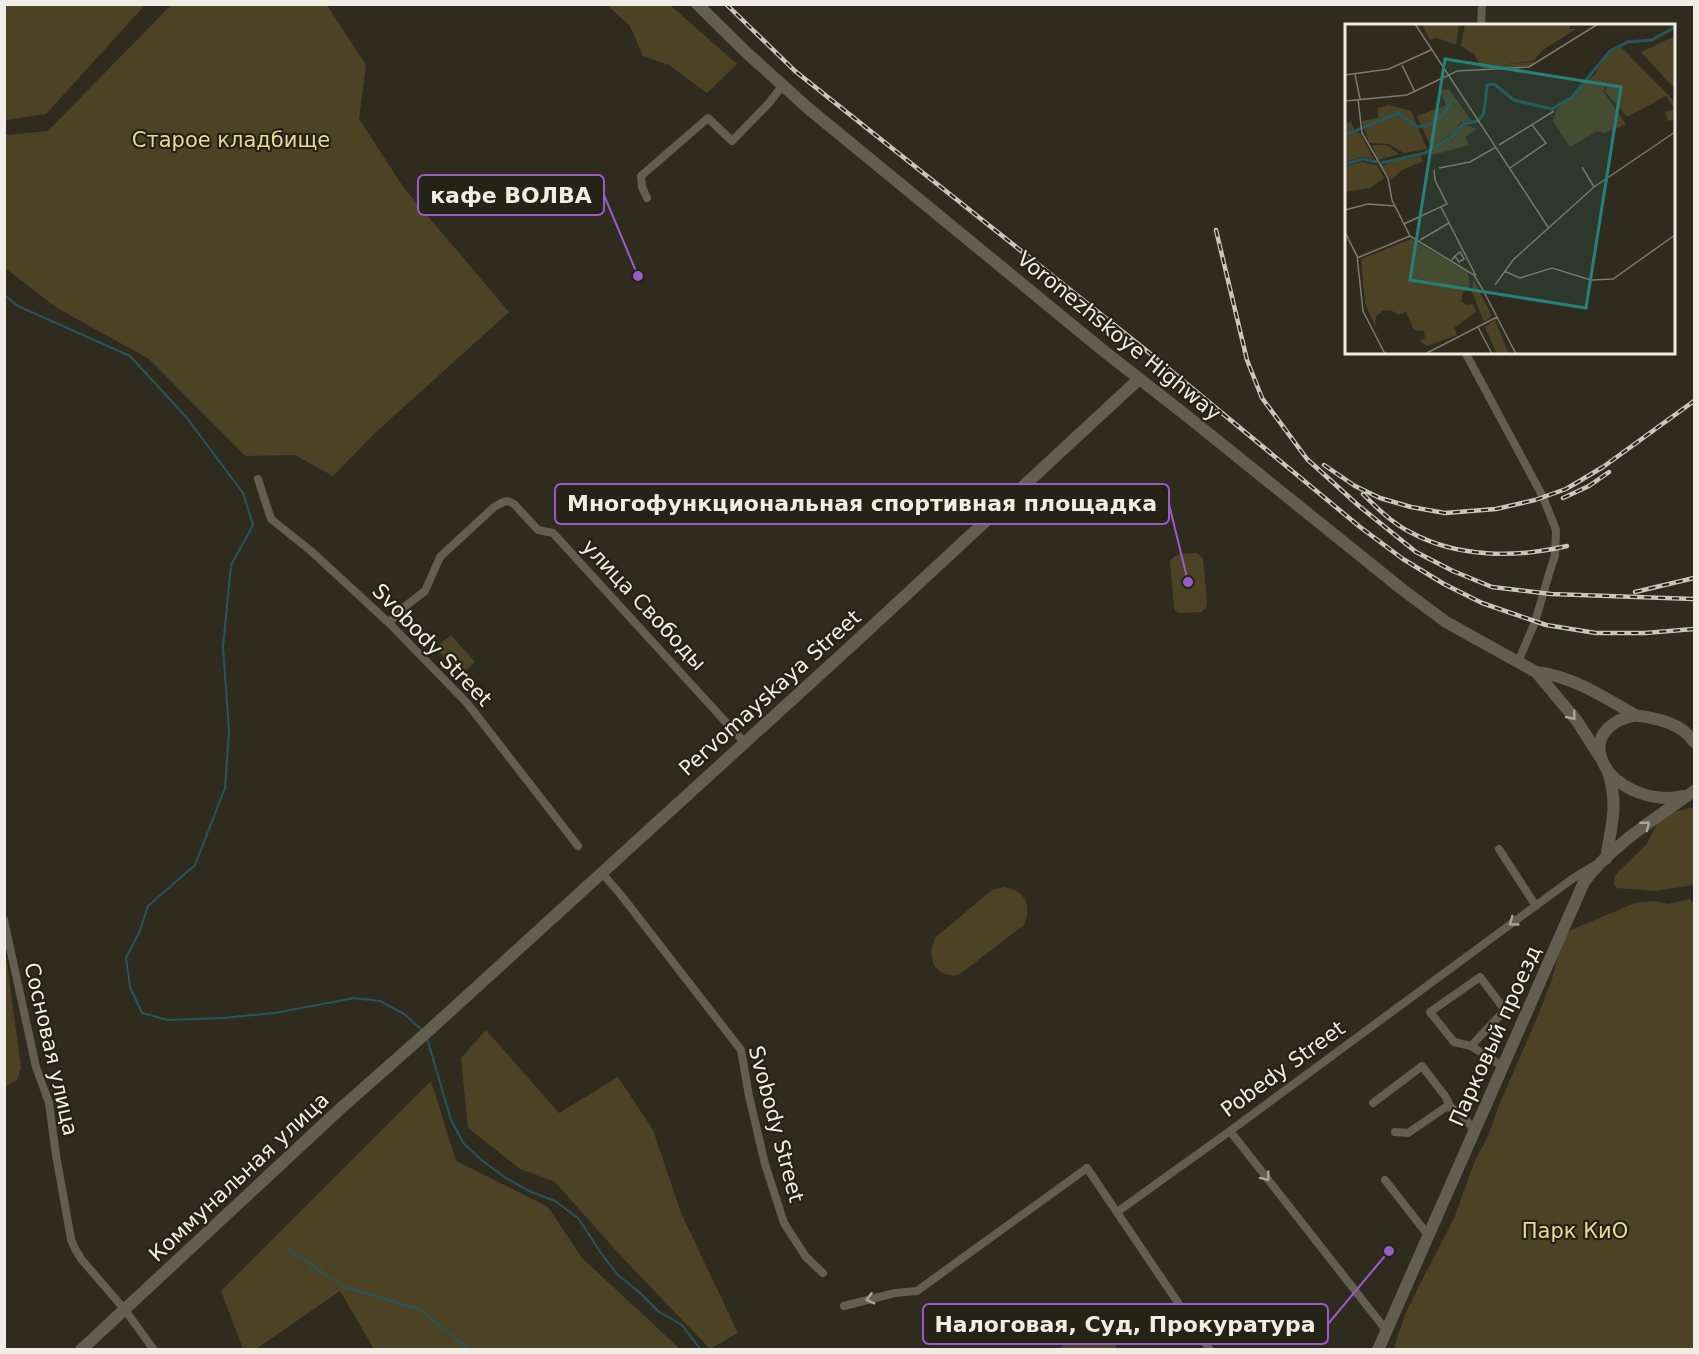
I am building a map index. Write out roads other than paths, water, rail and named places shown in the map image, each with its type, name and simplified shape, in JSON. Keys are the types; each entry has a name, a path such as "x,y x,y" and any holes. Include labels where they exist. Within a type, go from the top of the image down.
{"street":[{"name":"Voronezhskoye Highway","path":"697,4 782,86 1303,511 1446,622 1536,672"},
{"path":"1481,24 1482,4"},
{"path":"647,198 642,188 641,176 708,118 732,141 769,103 782,86"},
{"path":"1466,354 1543,497 1556,530 1552,565 1535,622 1518,662"},
{"name":"Pervomayskaya Street","path":"426,1034 1139,379"},
{"name":"Svobody Street","path":"258,479 271,519 311,551 389,623 467,703 578,846"},
{"name":"улица Свободы","path":"389,623 403,608 425,591 440,557 494,507 508,501 514,504 538,530 553,533 744,742"},
{"path":"1536,672 1551,674 1578,684 1635,715 1695,729"},
{"path":"1536,672 1581,726 1607,770 1619,781 1650,797 1668,799 1693,791"},
{"path":"1606,859 1614,819 1613,788 1603,763 1600,747 1608,727 1635,715"},
{"path":"1673,724 1686,732 1695,742"},
{"name":"Парковый проезд","path":"1378,1350 1584,882 1593,869 1647,823 1693,791"},
{"path":"1499,849 1536,906"},
{"name":"Pobedy Street","path":"1117,1212 1572,879 1606,859"},
{"name":"Svobody Street","path":"601,872 741,1050 762,1153 784,1223 806,1257 823,1273"},
{"name":"Сосновая улица","path":"4,920 36,1067 50,1103 56,1155 71,1239 82,1260 125,1310 154,1350"},
{"path":"1471,1046 1505,1010 1480,976 1430,1012 1454,1042 1471,1046 1503,1066"},
{"name":"Коммунальная улица","path":"81,1350 340,1109 426,1034"},
{"path":"1372,1103 1422,1066 1451,1107 1474,1131"},
{"path":"1395,1132 1408,1133 1446,1107 1451,1107"},
{"path":"1230,1131 1386,1330"},
{"path":"844,1306 896,1293 917,1291 1087,1168 1210,1350"},
{"path":"1385,1180 1428,1235"}],"waterway":[{"path":"4,295 18,306 130,356 187,418 243,493 253,525 231,565 223,647 229,731 225,788 195,865 148,906 139,933 126,958 130,987 142,1013 168,1020 222,1018 275,1013 354,998 380,1001 404,1014 423,1031"},
{"path":"427,1038 451,1120 464,1144 506,1178 529,1191 555,1201 578,1218 618,1275 658,1311 682,1325 701,1350"},
{"path":"288,1249 344,1287 419,1309 470,1350"}],"railway":[{"path":"726,4 795,71 1147,351 1360,527 1403,559 1444,584 1482,603 1546,625 1596,633 1645,633 1694,629"},
{"path":"1216,230 1247,360 1262,398 1307,459 1359,506 1416,552 1492,587 1551,594 1694,599"},
{"path":"1324,465 1355,486 1380,498 1411,507 1445,513 1496,509 1535,500 1566,489 1603,467 1694,401"},
{"path":"1563,498 1589,486 1609,472"},
{"path":"1363,494 1403,528 1428,541 1447,547 1507,554 1567,546"},
{"path":"1635,592 1694,578"}],"place":[{"name":"кафе ВОЛВА","path":"638,276"},
{"name":"Многофункциональная спортивная площадка","path":"1188,582"},
{"name":"Налоговая, Суд, Прокуратура","path":"1389,1251"}],"park label":[{"name":"Старое кладбище","path":"231,140"},
{"name":"Парк КиО","path":"1575,1231"}]}
